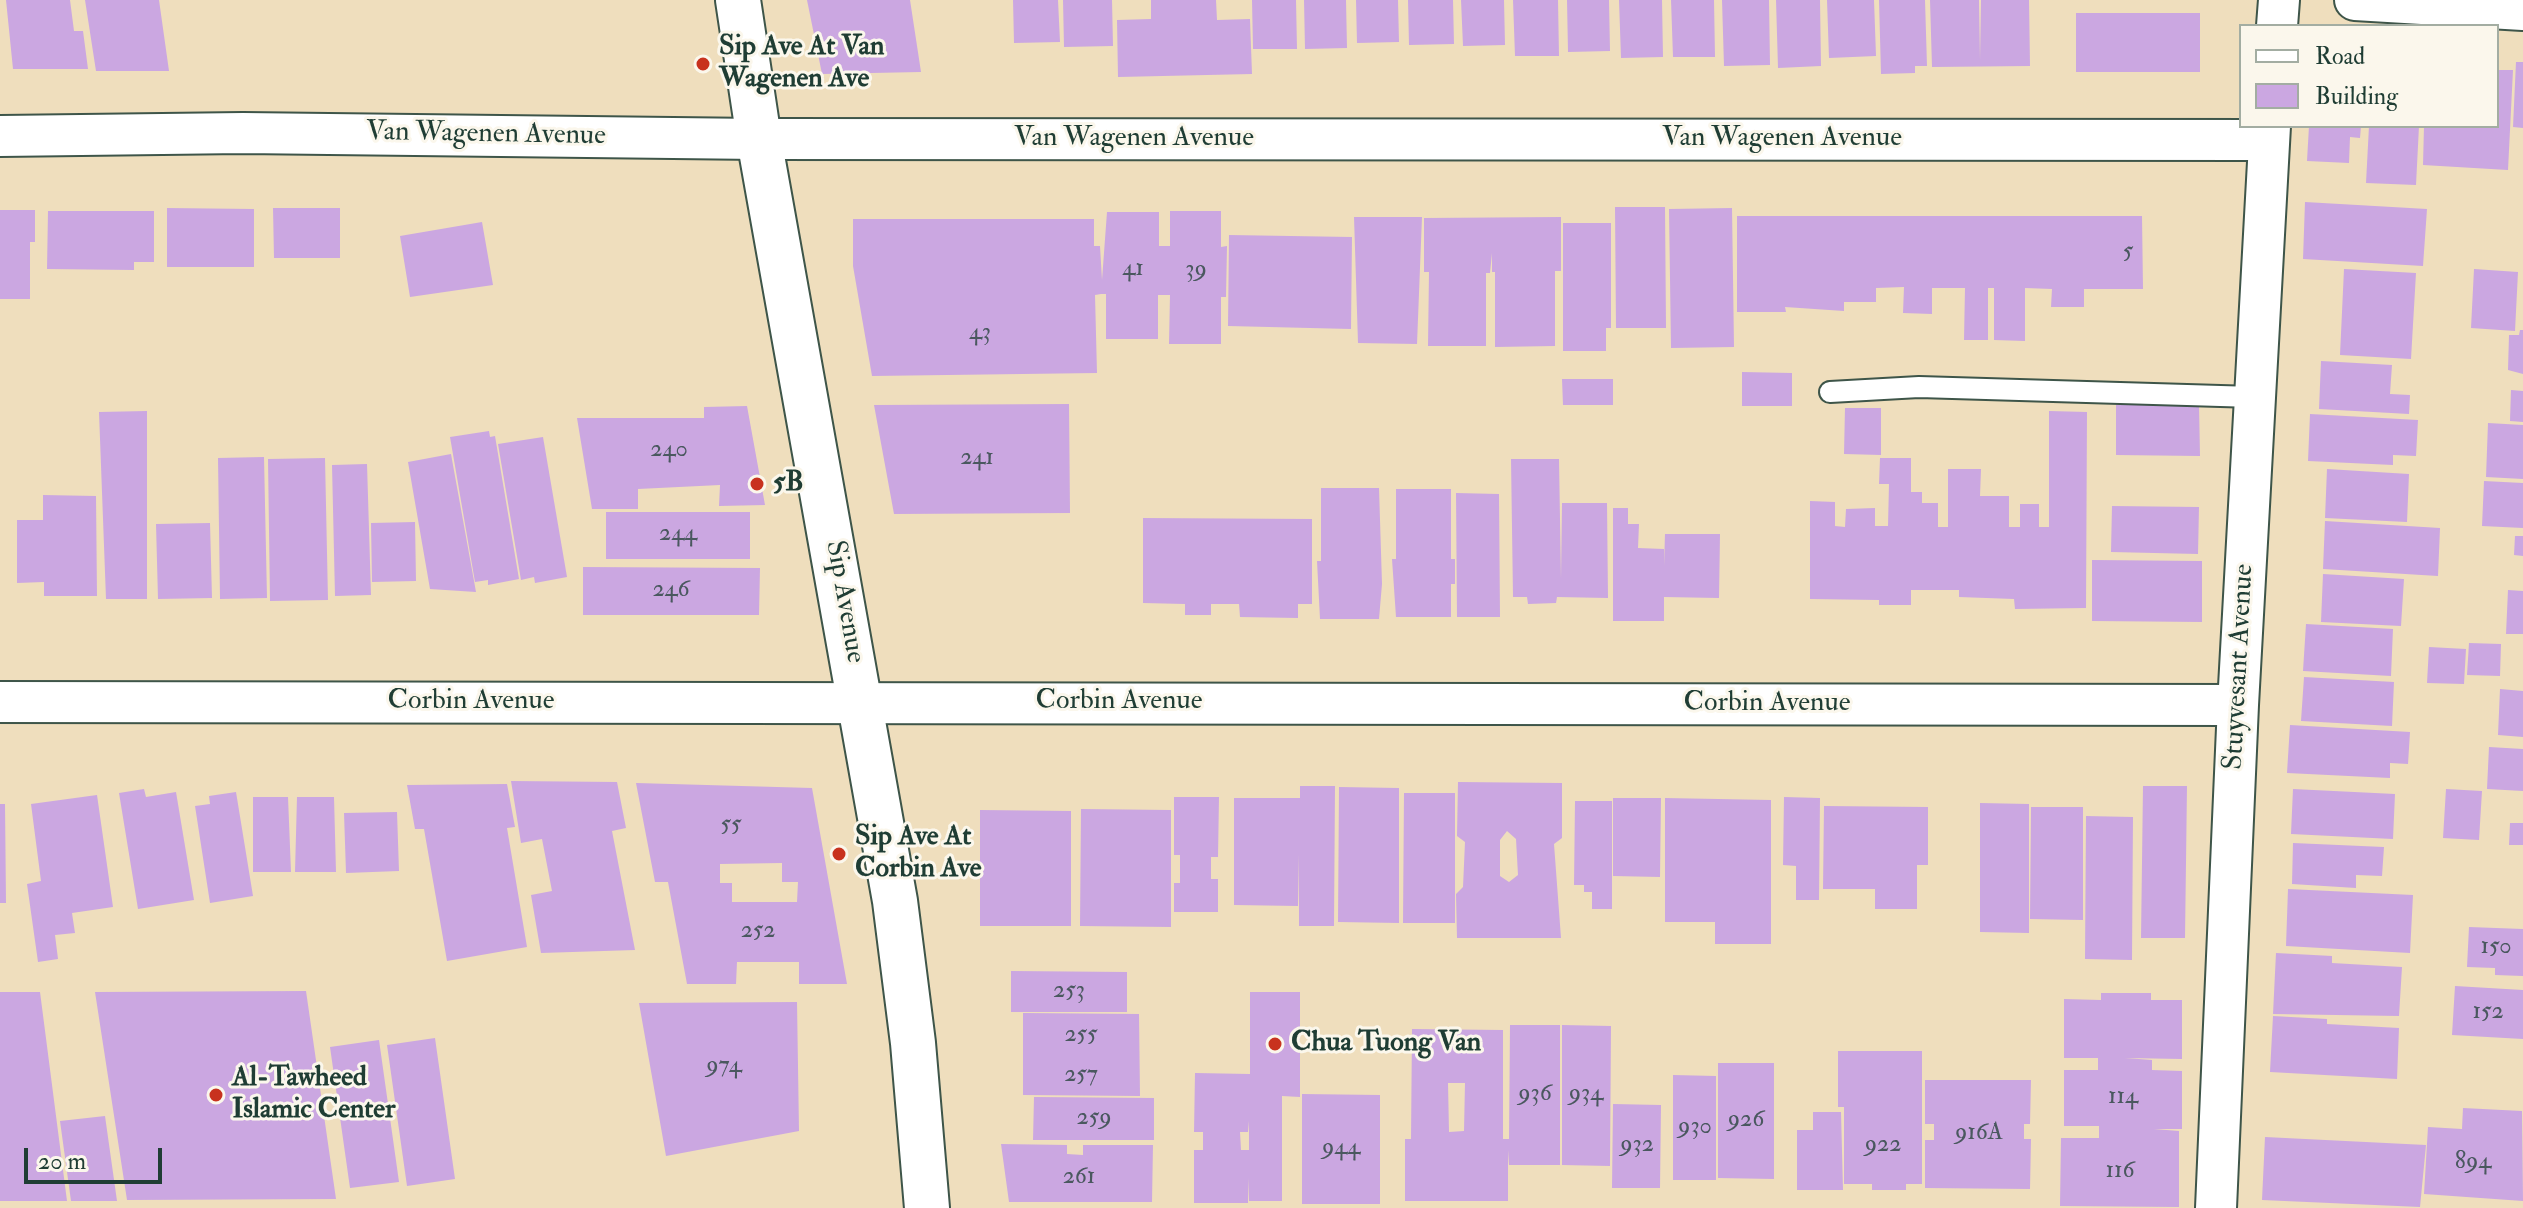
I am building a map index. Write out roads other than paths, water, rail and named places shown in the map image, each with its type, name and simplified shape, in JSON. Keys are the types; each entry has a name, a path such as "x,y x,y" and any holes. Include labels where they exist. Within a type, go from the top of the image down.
{"street":[{"name":"Sip Avenue","path":"738,0 759,139 862,702 906,976 927,1208"},
{"path":"2277,24 2279,0"},
{"path":"2355,0 2523,10"},
{"name":"Van Wagenen Avenue","path":"0,136 243,133 759,139 2269,133"},
{"name":"Stuyvesant Avenue","path":"2216,1208 2238,705 2269,133"},
{"name":"Corbin Avenue","path":"0,702 2238,705"}],"lane":[{"path":"1830,392 1919,387 2254,397"}],"place":[{"name":"Sip Ave At Van Wagenen Ave","path":"703,64"},
{"name":"5B","path":"757,484"},
{"name":"Sip Ave At Corbin Ave","path":"839,854"},
{"name":"Chua Tuong Van","path":"1275,1044"},
{"name":"Al-Tawheed Islamic Center","path":"216,1095"}]}
